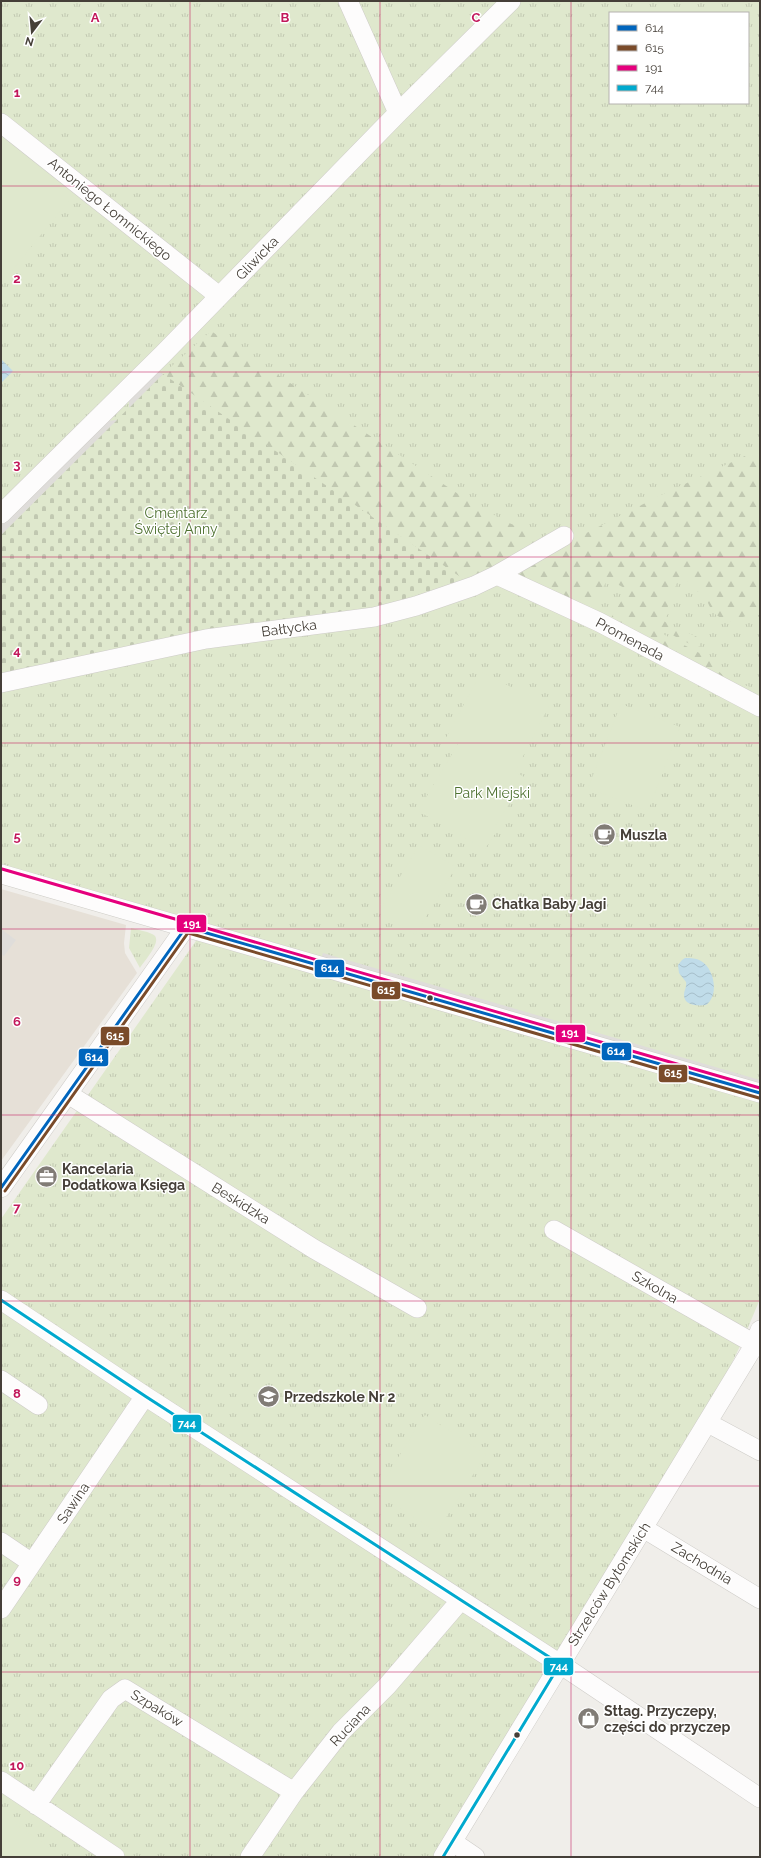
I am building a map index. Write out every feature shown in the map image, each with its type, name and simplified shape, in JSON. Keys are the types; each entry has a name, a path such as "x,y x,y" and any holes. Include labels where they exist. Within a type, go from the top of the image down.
{"street":[{"path":"348,1 398,113"},
{"name":"Gliwicka","path":"1,514 163,354 398,113 511,1"},
{"name":"Antoniego Łomnickiego","path":"1,123 219,296"},
{"name":"Bałtycka","path":"1,683 206,639 374,617 416,606 474,586 497,575 564,536"},
{"name":"Promenada","path":"497,575 599,622 760,707"},
{"path":"1,874 760,1094"},
{"path":"1,1188 186,927"},
{"name":"Beskidzka","path":"68,1094 314,1249 417,1308"},
{"name":"Szkolna","path":"554,1230 758,1341"},
{"path":"1,1300 145,1396 327,1513 460,1601 560,1664 760,1798"},
{"name":"Strzelców Bytomskich","path":"448,1850 758,1341"},
{"path":"1,1380 38,1405"},
{"name":"Sawina","path":"1,1609 145,1396"},
{"path":"708,1422 760,1451"},
{"name":"Zachodnia","path":"643,1528 760,1599"},
{"path":"1,1542 32,1563"},
{"name":"Ruciana","path":"250,1857 294,1792 341,1732 387,1686 460,1601"},
{"name":"Szpaków","path":"36,1805 111,1699 125,1689 294,1792"},
{"path":"1,1781 115,1857"},
{"path":"448,1850 475,1857"}],"shaded area":[{"path":"157,371 163,374 129,408 129,398"},
{"path":"117,420 1,535 1,525 107,421"},
{"path":"1,889 126,925 124,943 125,953 137,973 1,1161"},
{"path":"1,929 16,940 4,956 1,954"},
{"path":"323,953 760,1080 760,1085 321,958"}],"green space":[{"name":"Park Miejski","path":"1,1 760,1 760,1299 741,1344 688,1454 437,1857 1,1857 1,1219 198,938 134,920 133,922 1,884"},
{"path":"3,136 74,194 1,284 1,139"},
{"path":"211,331 472,503 541,540 466,581 163,374"},
{"name":"Cmentarz Świętej Anny","path":"163,374 466,581 388,606 1,677 1,535"},
{"path":"760,449 760,615 752,614 728,622 712,610 704,593 699,591 690,594 692,587 690,582 682,579 678,581 668,600 671,601 666,610 669,612 664,621 676,628 703,638 698,648 686,642 687,639 682,636 680,639 657,627 655,630 711,659 714,666 724,676 760,691 760,703 516,576 555,549 661,495","holes":["608,579 628,590 611,618 591,607"]},
{"name":"Park Miejski","path":"481,672 549,706 515,772 526,778 495,826 495,834 485,849 418,811 458,744 446,738"},
{"path":"621,704 680,727 648,811 588,788"},
{"path":"419,845 456,867 415,935 379,912"},
{"path":"131,928 152,934 156,940 155,945 140,968 129,948"},
{"path":"425,1415 486,1454 437,1532 376,1493"},
{"path":"1,1814 63,1857 1,1857"}],"water":[{"path":"1,359 13,371 1,383"},
{"path":"685,958 699,960 710,970 714,983 714,989 710,1001 706,1005 692,1004 685,999 684,993 686,982 679,973 678,965"}],"transit line":[{"name":"191","path":"2,869 760,1088"},
{"name":"614","path":"186,927 760,1093"},
{"name":"614","path":"1,1188 186,927"},
{"name":"615","path":"5,1191 190,930"},
{"name":"615","path":"185,932 759,1098"},
{"name":"744","path":"1,1300 145,1396 560,1664 443,1857"}],"place":[{"name":"Muszla","path":"605,835"},
{"name":"Chatka Baby Jagi","path":"477,904"},
{"name":"Kancelaria Podatkowa Księga","path":"47,1177"},
{"name":"Przedszkole Nr 2","path":"269,1397"},
{"name":"Sttag. Przyczepy, części do przyczep","path":"588,1719"}]}
